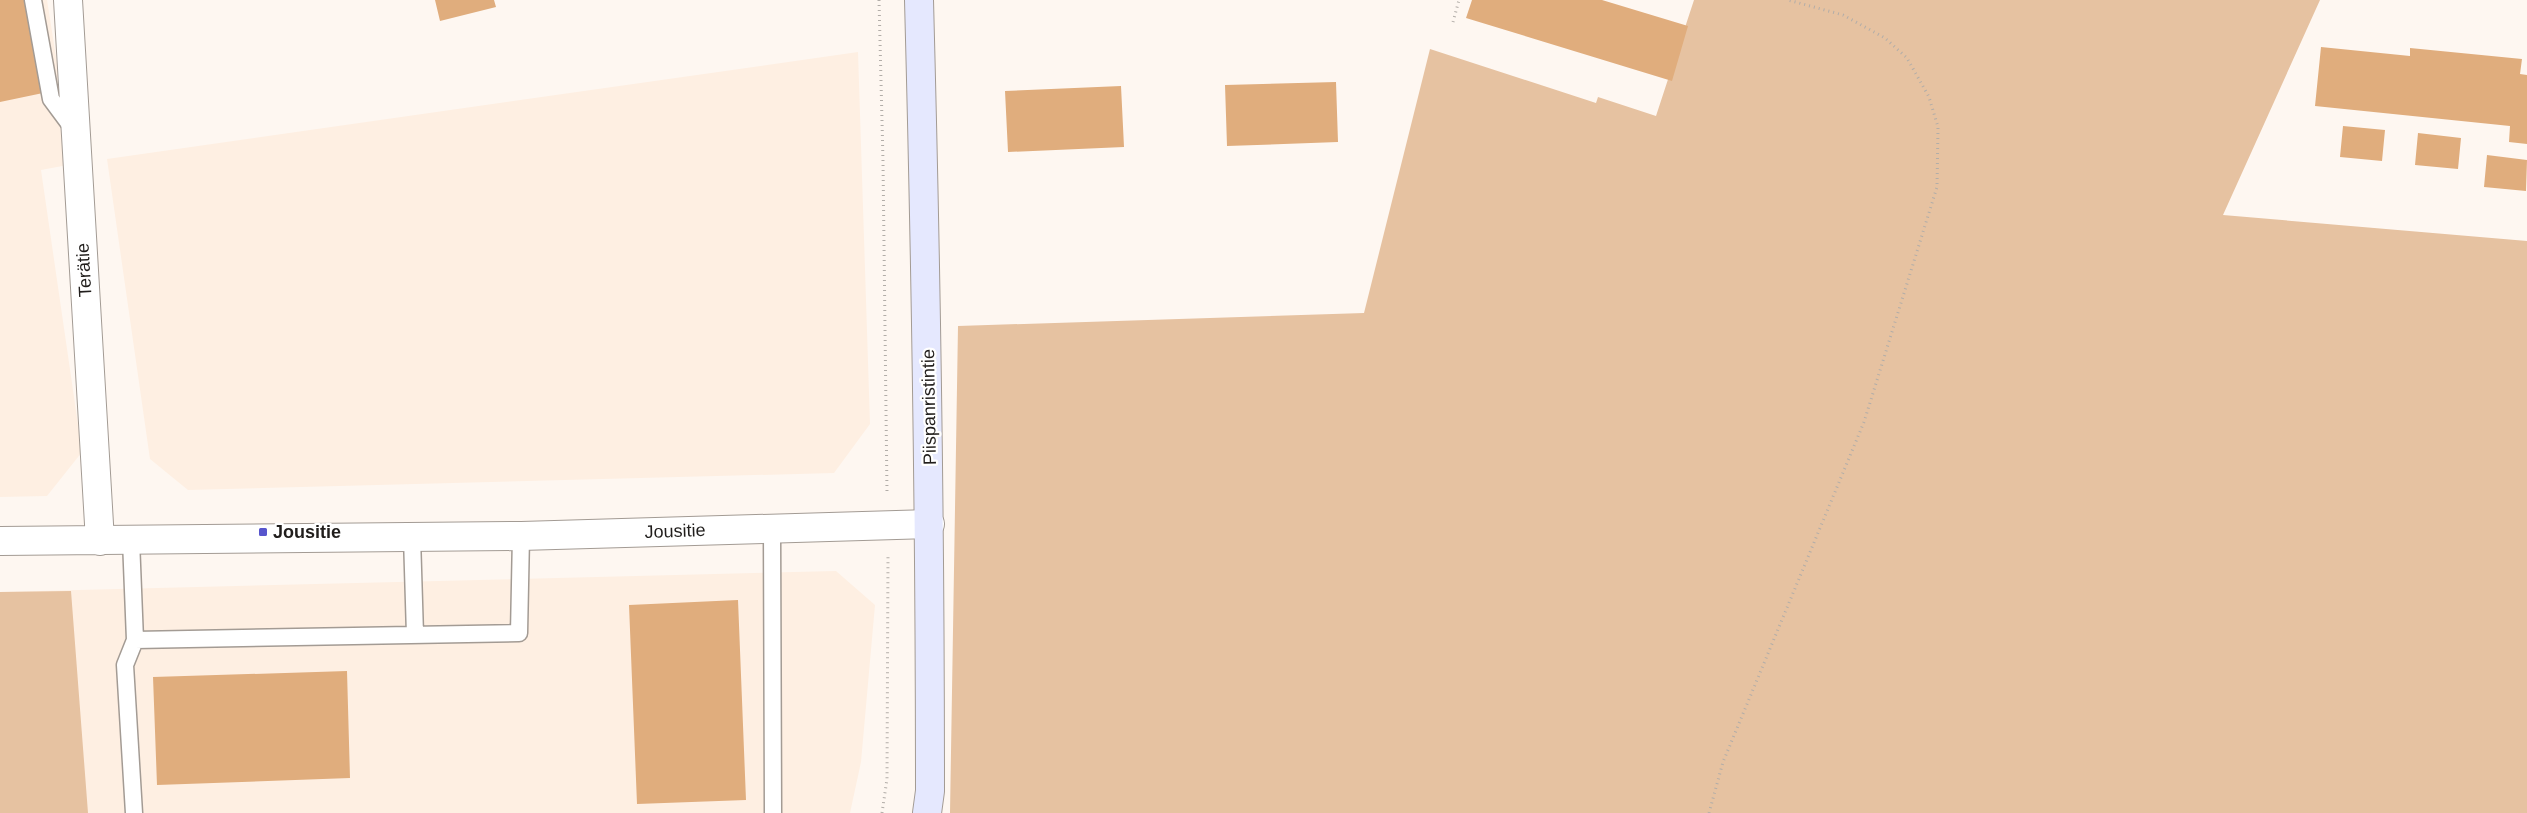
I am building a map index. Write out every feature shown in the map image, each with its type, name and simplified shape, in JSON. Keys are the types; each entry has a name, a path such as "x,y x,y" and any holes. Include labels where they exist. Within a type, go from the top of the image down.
{"street":[{"name":"Terätie","path":"68,0 100,541"},
{"name":"Piispanristintie","path":"920,0 926,224 930,524 930,791 927,813"},
{"name":"Jousitie","path":"0,541 521,536 772,527 930,524"}],"lane":[{"path":"33,0 51,99 76,132"},
{"path":"772,527 773,813"},
{"path":"135,640 519,633 521,536"},
{"path":"412,537 415,635"},
{"path":"131,540 135,640 125,665 134,813"}],"path":[{"path":"879,0 888,524 887,779 882,813"},
{"path":"1453,22 1459,0"},
{"path":"1709,813 1723,762 1864,422 1937,187 1938,127 1929,97 1907,58 1885,38 1843,15 1788,0"}],"shaded area":[{"path":"0,0 47,0 73,164 41,170 82,452 47,496 0,497"},
{"path":"1694,0 2320,0 2223,215 2527,241 2527,813 950,813 958,326 1364,313 1430,49 1596,103 1598,97 1656,116"},
{"path":"858,52 870,424 834,473 188,490 150,459 107,159"},
{"path":"836,571 875,605 861,762 850,813 0,813 0,592"},
{"path":"71,591 88,813 0,813 0,592"}],"building":[{"path":"0,0 25,0 43,93 0,102"},
{"path":"435,0 494,0 496,7 440,21"},
{"path":"1472,0 1602,0 1688,26 1672,81 1466,18"},
{"path":"2321,47 2410,56 2410,48 2522,59 2520,74 2527,75 2527,144 2509,142 2510,126 2315,106"},
{"path":"1336,82 1338,142 1227,146 1225,85"},
{"path":"1121,86 1124,147 1008,152 1005,91"},
{"path":"2343,126 2385,130 2382,161 2340,157"},
{"path":"2418,133 2461,138 2458,169 2415,165"},
{"path":"2487,155 2527,160 2526,191 2484,187"},
{"path":"738,600 746,800 637,804 629,605"},
{"path":"347,671 350,778 157,785 153,677"}],"place":[{"name":"Jousitie","path":"263,532"}]}
